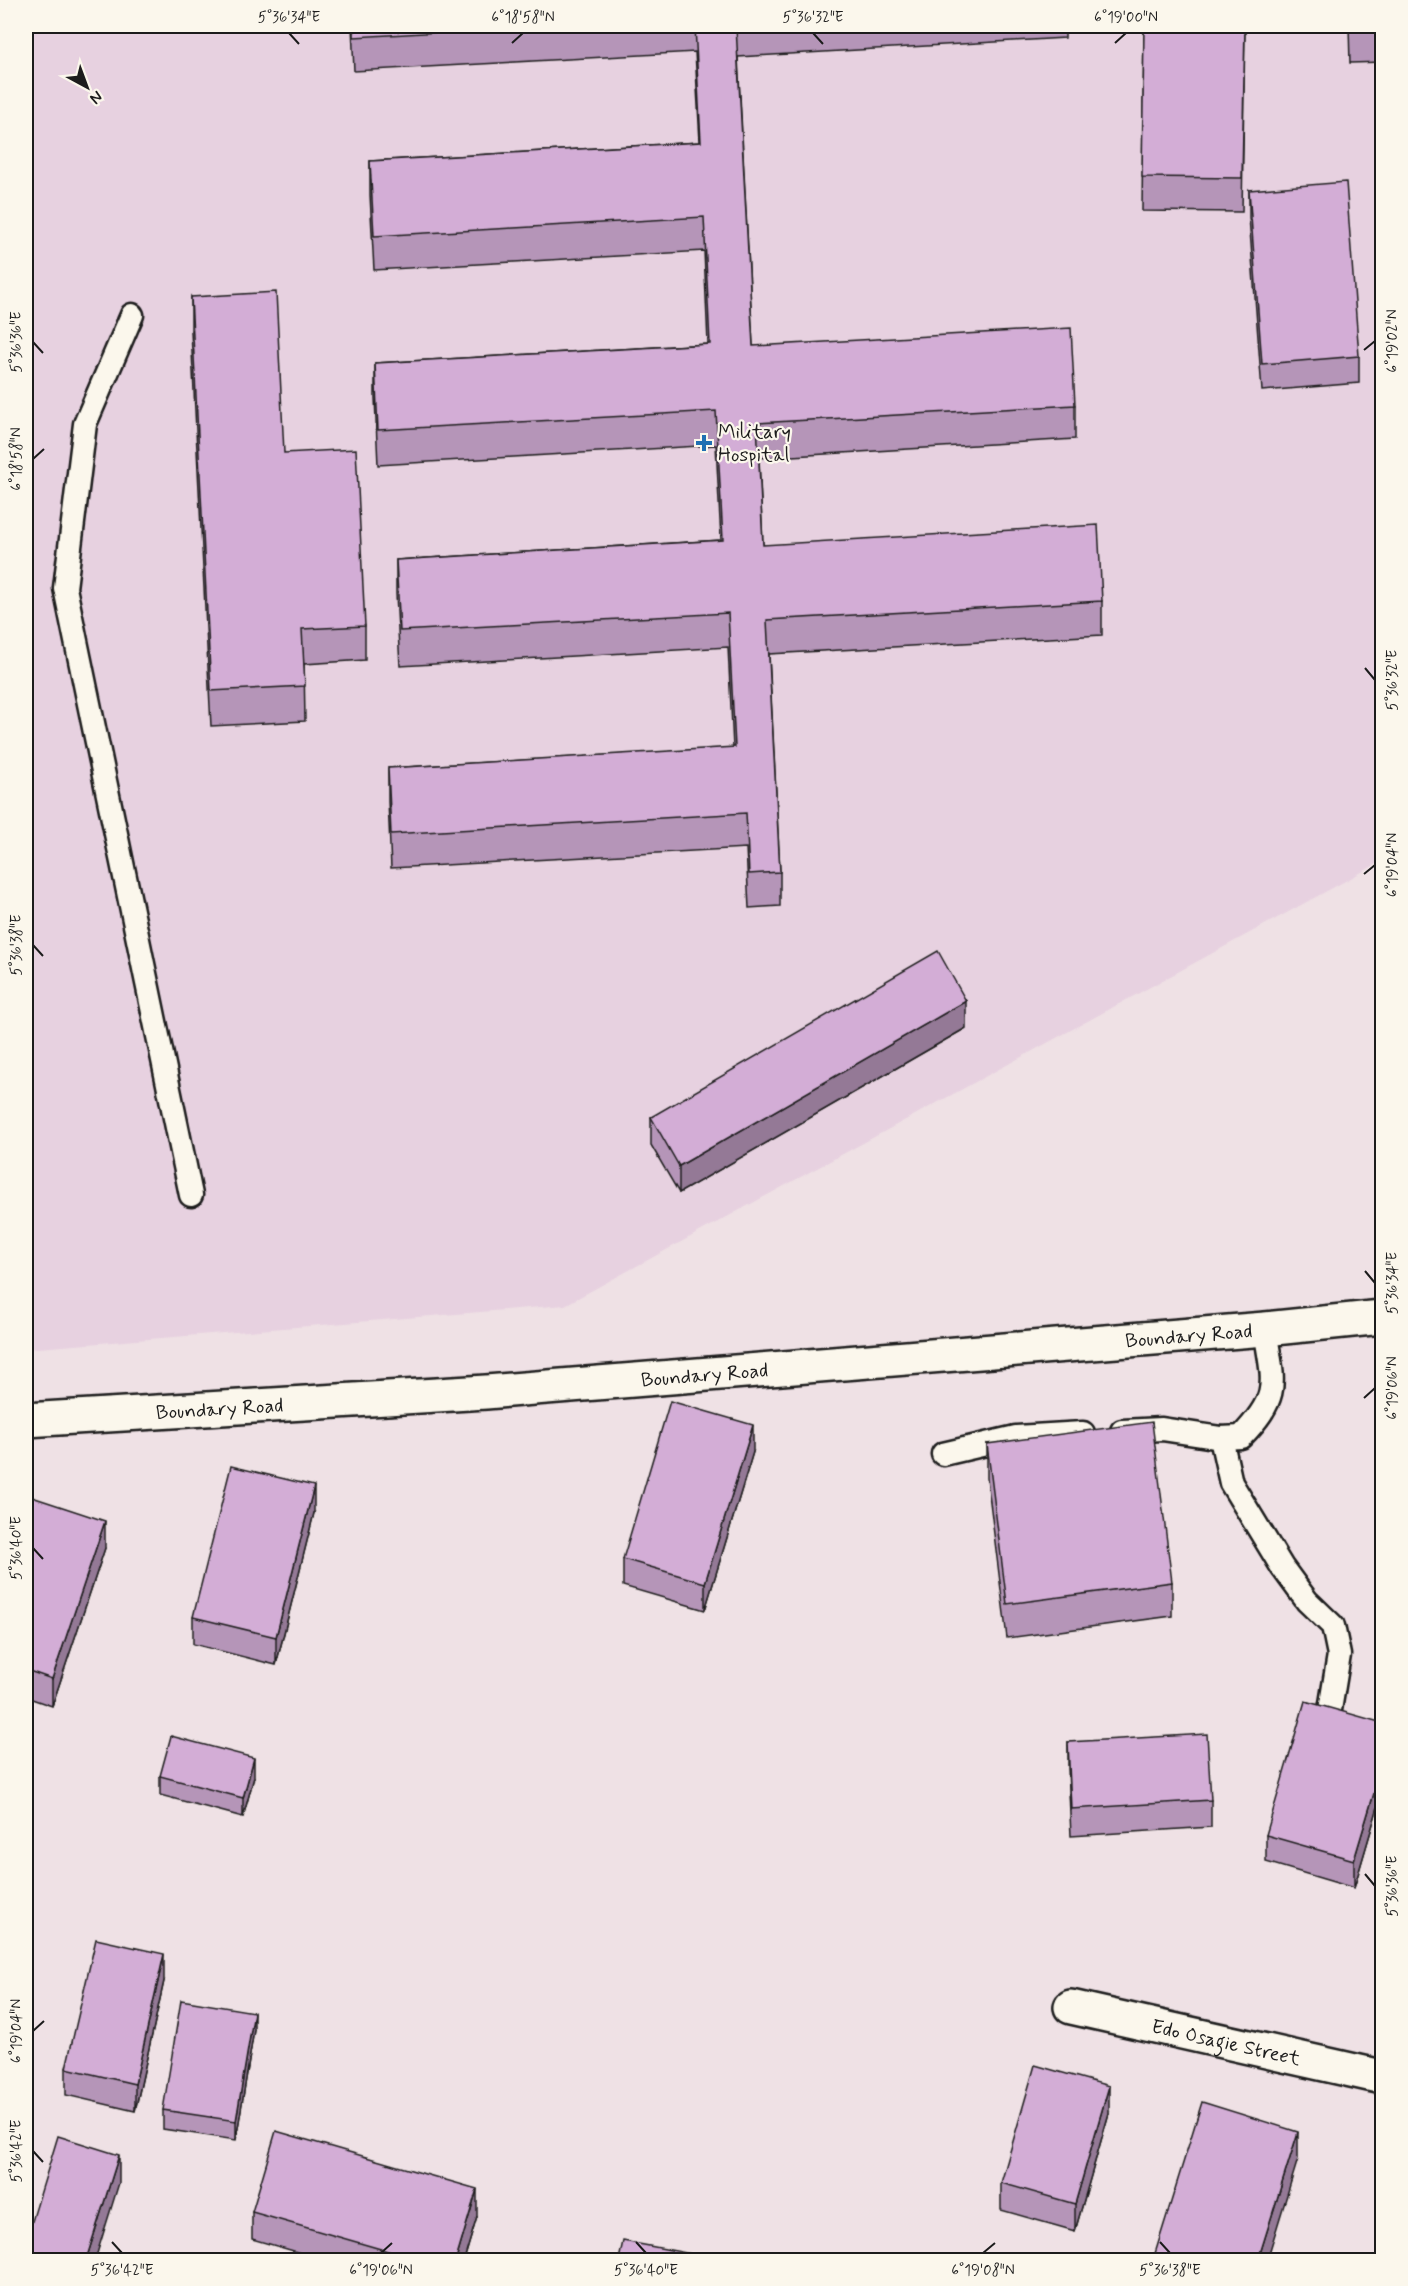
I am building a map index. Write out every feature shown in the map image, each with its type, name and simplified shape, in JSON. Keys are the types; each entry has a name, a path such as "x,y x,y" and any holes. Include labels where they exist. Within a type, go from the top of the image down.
{"street":[{"name":"Boundary Road","path":"26,1420 486,1392 1265,1329 1383,1317"},
{"name":"Edo Osagie Street","path":"1071,2007 1383,2077"}],"lane":[{"path":"132,315 85,424 65,588 191,1195"},
{"path":"943,1454 1016,1437 1162,1429 1221,1438 1241,1437 1261,1415 1274,1386 1265,1329"},
{"path":"1221,1438 1232,1483 1282,1567 1307,1601 1333,1626 1340,1655 1330,1710"}],"shaded area":[{"name":"Military Hospital","path":"26,26 1382,26 1382,861 565,1305 26,1349"}],"building":[{"path":"354,26 547,26 354,37"},
{"path":"695,26 736,26 753,346 1071,328 1075,405 757,423 763,545 1098,525 1102,601 767,620 780,872 749,874 746,813 391,834 388,768 735,747 728,613 400,631 396,560 723,540 716,411 378,430 375,363 710,344 704,217 374,236 370,161 701,142"},
{"path":"1144,26 1245,26 1242,178 1142,177"},
{"path":"1350,26 1383,26 1383,28 1350,29"},
{"path":"1346,182 1359,356 1262,364 1249,190"},
{"path":"276,292 284,453 356,449 365,626 302,629 305,686 211,691 191,297"},
{"path":"938,951 966,1001 679,1166 651,1117"},
{"path":"670,1401 753,1425 705,1583 623,1559"},
{"path":"1152,1422 1172,1582 1007,1604 987,1444"},
{"path":"231,1466 314,1486 276,1637 193,1617"},
{"path":"26,1495 105,1521 52,1679 26,1670"},
{"path":"1305,1701 1383,1723 1383,1763 1354,1860 1266,1835"},
{"path":"1207,1734 1211,1800 1071,1809 1068,1742"},
{"path":"171,1736 254,1758 243,1798 160,1776"},
{"path":"96,1939 164,1954 135,2084 66,2068"},
{"path":"181,2000 254,2012 236,2121 163,2110"},
{"path":"1035,2065 1109,2086 1075,2204 1001,2183"},
{"path":"1202,2102 1298,2132 1258,2260 1153,2260"},
{"path":"276,2131 477,2189 456,2260 419,2260 252,2212"},
{"path":"58,2136 119,2155 86,2260 26,2260 26,2241"},
{"path":"623,2241 723,2260 619,2260"}],"place":[{"name":"Military Hospital","path":"704,443"}]}
